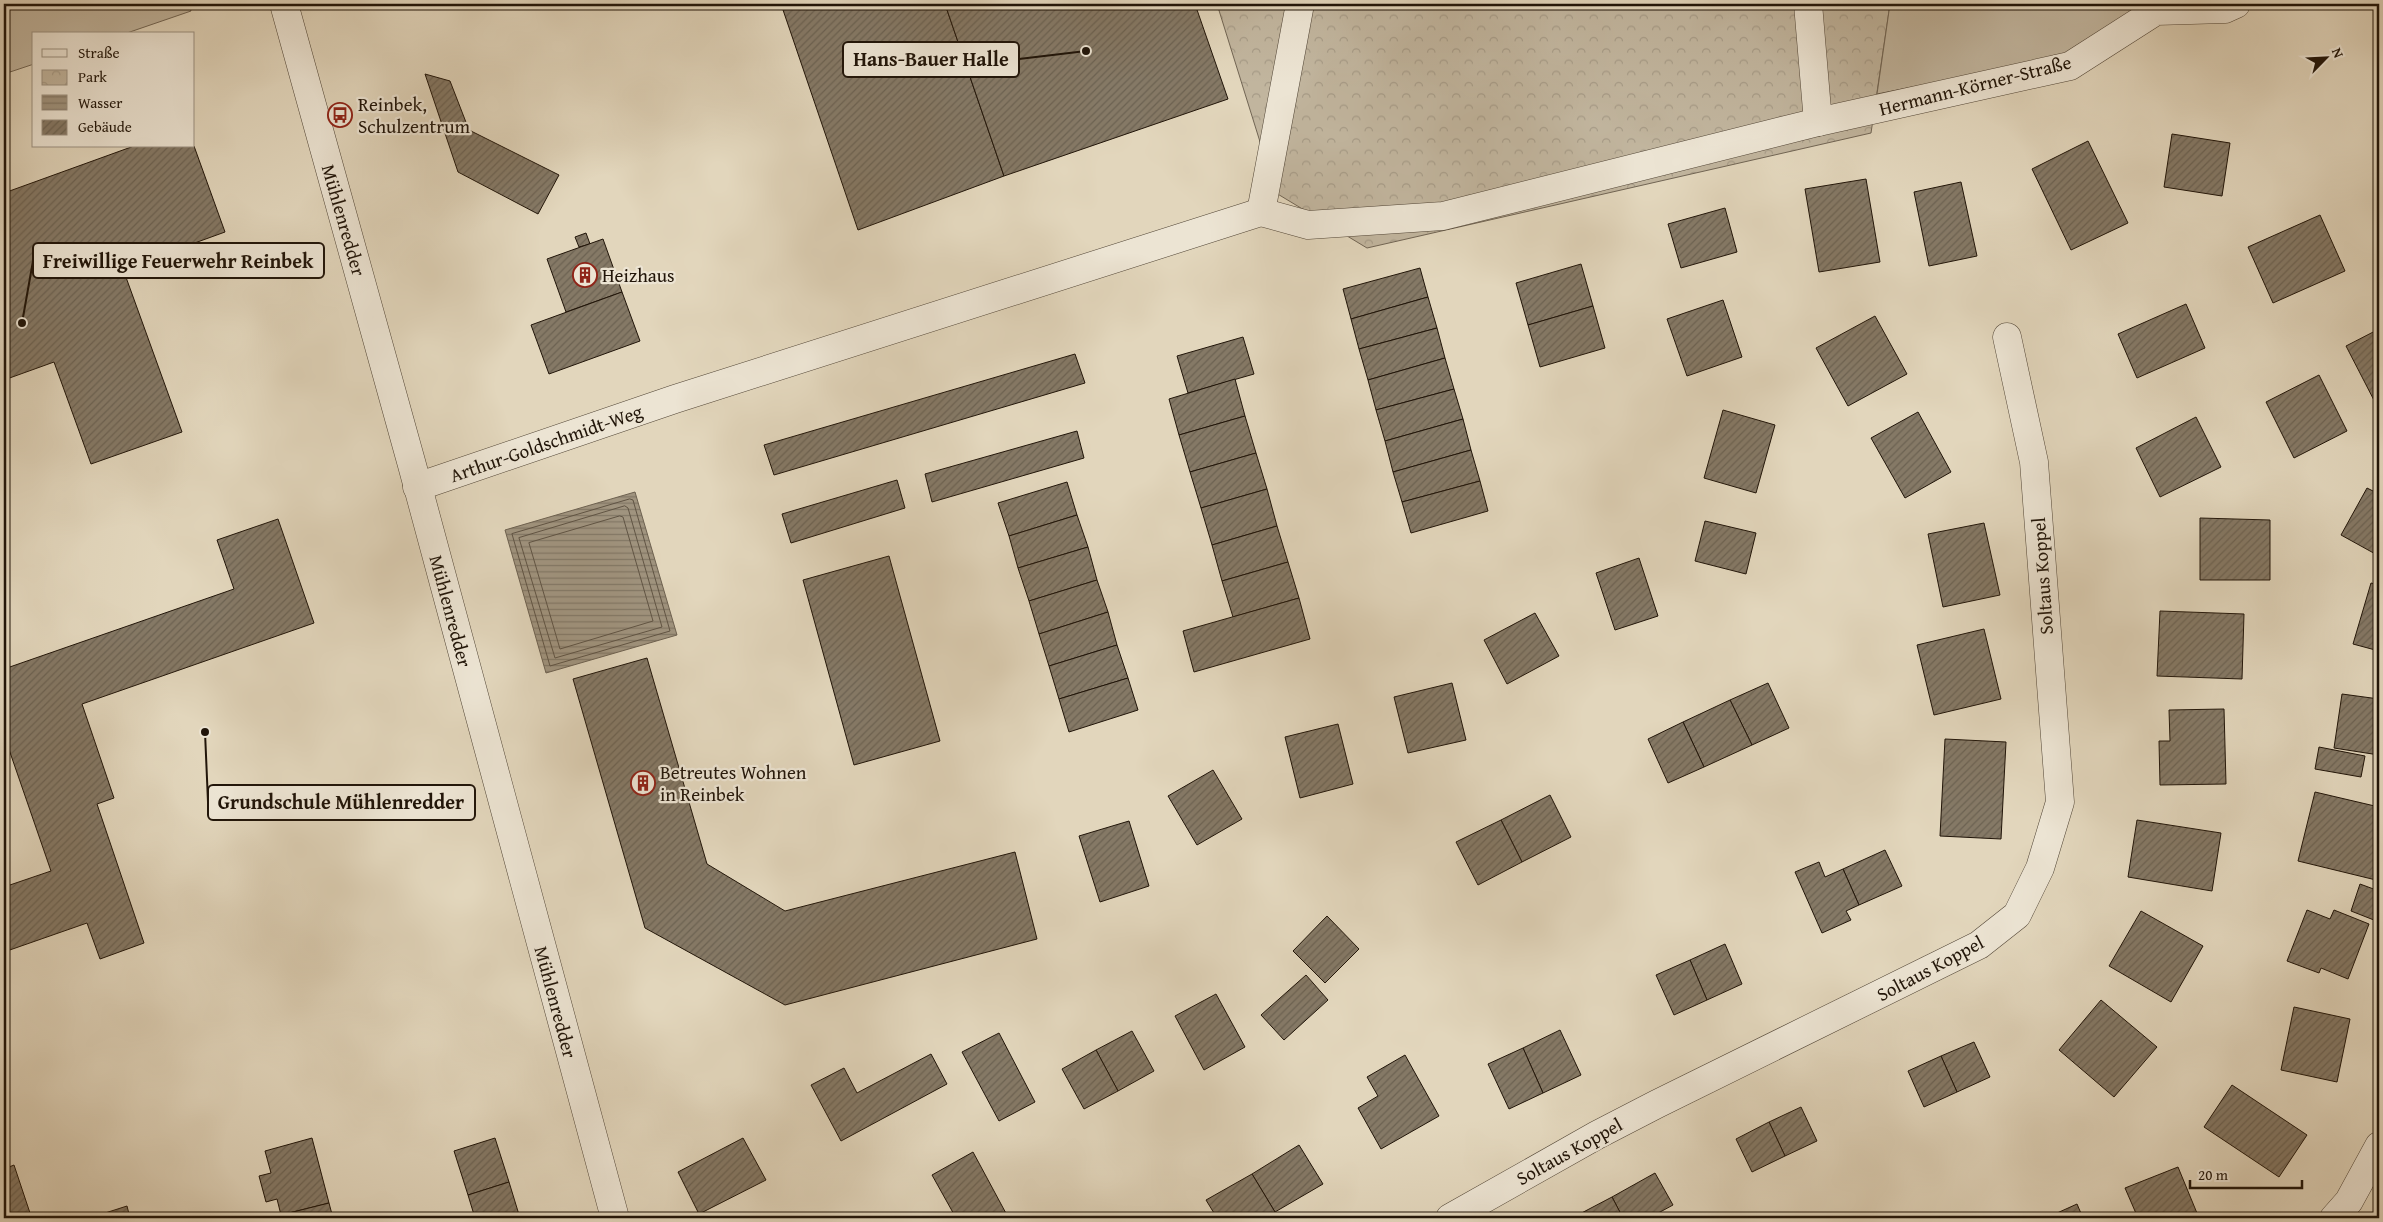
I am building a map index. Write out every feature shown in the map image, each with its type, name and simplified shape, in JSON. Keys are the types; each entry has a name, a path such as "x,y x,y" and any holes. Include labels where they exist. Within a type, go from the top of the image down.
{"street":[{"name":"Mühlenredder","path":"284,4 615,1218"},
{"path":"1261,212 1300,4"},
{"path":"1808,4 1818,122"},
{"name":"Hermann-Körner-Straße","path":"1261,212 1308,225 1443,216 1818,122 2070,66 2156,11 2225,10 2236,4"},
{"name":"Arthur-Goldschmidt-Weg","path":"417,487 675,399 1261,212"},
{"name":"Soltaus Koppel","path":"1450,1218 1648,1108 1979,945 2017,915 2040,868 2060,802 2034,462 2007,337"},
{"path":"2334,1218 2349,1201 2379,1146"}],"green space":[{"path":"4,4 189,4 191,11 130,32 32,32 32,65 4,74"},
{"path":"1217,4 1890,4 1871,133 1367,248 1276,193"},
{"path":"1890,4 2142,4 2070,56 1877,94"}],"water":[{"path":"635,492 677,635 546,673 505,530"}],"building":[{"path":"781,4 945,4 1004,176 858,230"},
{"path":"945,4 1195,4 1228,99 1004,176"},
{"path":"425,74 450,81 469,130 559,175 538,214 458,172"},
{"path":"2172,134 2230,143 2222,196 2164,187"},
{"path":"2088,141 2128,223 2071,250 2032,169"},
{"path":"128,148 195,148 225,232 123,269 182,432 91,464 54,362 4,380 4,193"},
{"path":"1866,179 1880,262 1819,272 1805,189"},
{"path":"1961,182 1977,256 1929,266 1914,192"},
{"path":"1725,208 1737,252 1681,268 1668,224"},
{"path":"2320,215 2345,271 2273,303 2248,247"},
{"path":"586,233 590,244 579,247 575,237"},
{"name":"Heizhaus","path":"603,239 622,292 566,312 547,259"},
{"path":"1581,264 1593,306 1528,325 1516,283"},
{"path":"1420,268 1428,297 1351,319 1343,289"},
{"path":"622,292 640,341 549,374 531,325"},
{"path":"1428,297 1437,328 1359,349 1351,319"},
{"path":"1723,300 1742,357 1687,376 1667,319"},
{"path":"2186,304 2205,348 2137,378 2118,334"},
{"path":"1593,306 1605,348 1540,367 1528,325"},
{"path":"1875,316 1907,374 1848,406 1816,348"},
{"path":"1437,328 1445,358 1368,380 1359,349"},
{"path":"2379,329 2379,408 2378,408 2346,346"},
{"path":"1243,337 1254,374 1188,393 1177,356"},
{"path":"1075,354 1085,383 774,475 764,445"},
{"path":"1445,358 1454,389 1376,410 1368,380"},
{"path":"2319,375 2347,431 2294,458 2266,402"},
{"path":"1235,379 1245,416 1179,435 1169,399"},
{"path":"1454,389 1463,419 1385,441 1376,410"},
{"path":"1723,410 1775,425 1756,493 1704,478"},
{"path":"1918,412 1951,472 1905,498 1871,438"},
{"path":"1245,416 1256,453 1190,472 1179,435"},
{"path":"2196,417 2221,467 2160,497 2136,448"},
{"path":"1463,419 1471,450 1393,472 1385,441"},
{"path":"1077,431 1084,458 932,502 925,474"},
{"path":"1471,450 1480,481 1402,502 1393,472"},
{"path":"1256,453 1267,489 1201,508 1190,472"},
{"path":"897,480 905,508 791,543 782,514"},
{"path":"1480,481 1488,511 1411,533 1402,502"},
{"path":"1067,482 1077,515 1009,536 998,503"},
{"path":"2367,488 2379,494 2379,556 2341,535"},
{"path":"1267,489 1277,526 1212,545 1201,508"},
{"path":"1077,515 1088,547 1018,568 1009,536"},
{"path":"2200,518 2270,520 2270,580 2200,580"},
{"path":"278,519 314,623 82,704 114,798 97,804 144,943 100,959 87,923 4,952 4,887 51,871 4,735 4,669 234,589 217,540"},
{"path":"1705,521 1756,533 1746,574 1695,561"},
{"path":"1984,523 2000,595 1943,607 1928,534"},
{"path":"1277,526 1288,562 1222,581 1212,545"},
{"path":"1088,547 1097,580 1029,601 1018,568"},
{"path":"889,556 940,741 854,765 803,580"},
{"path":"1639,558 1658,616 1615,630 1596,573"},
{"path":"1288,562 1299,598 1233,617 1222,581"},
{"path":"1097,580 1108,612 1039,634 1029,601"},
{"path":"2371,583 2379,585 2379,651 2353,644"},
{"path":"1299,598 1310,639 1194,672 1183,631"},
{"path":"2160,611 2244,614 2242,679 2157,676"},
{"path":"1108,612 1117,645 1049,666 1039,634"},
{"path":"1535,613 1559,656 1507,684 1484,640"},
{"path":"1984,629 2001,699 1934,715 1917,645"},
{"path":"1117,645 1128,678 1059,699 1049,666"},
{"name":"Betreutes Wohnen in Reinbek","path":"647,658 707,864 785,911 1015,852 1037,939 785,1005 645,928 573,679"},
{"path":"1128,678 1138,710 1069,732 1059,699"},
{"path":"1452,683 1466,740 1408,753 1394,697"},
{"path":"1768,683 1789,728 1752,745 1730,700"},
{"path":"2342,694 2379,699 2379,755 2334,748"},
{"path":"1730,700 1752,745 1704,767 1683,722"},
{"path":"2224,709 2226,784 2160,785 2159,741 2170,741 2169,710"},
{"path":"1683,722 1704,767 1668,783 1648,739"},
{"path":"1338,724 1353,784 1300,798 1285,737"},
{"path":"1945,739 2006,742 2001,839 1940,836"},
{"path":"2319,747 2365,756 2361,777 2315,769"},
{"path":"1213,770 1242,819 1197,845 1168,796"},
{"path":"2315,792 2379,807 2379,868 2376,880 2298,861"},
{"path":"1550,795 1571,837 1522,862 1501,820"},
{"path":"1501,820 1522,862 1478,885 1456,842"},
{"path":"2137,820 2221,833 2212,891 2128,877"},
{"path":"1129,821 1149,886 1100,902 1079,836"},
{"path":"1885,850 1902,886 1859,905 1843,869"},
{"path":"1819,862 1825,877 1843,869 1859,905 1846,911 1851,920 1822,933 1795,872"},
{"path":"2360,884 2379,891 2379,922 2351,911"},
{"path":"2307,910 2330,919 2334,910 2369,924 2348,979 2321,968 2319,973 2287,961"},
{"path":"2141,911 2203,946 2171,1002 2109,966"},
{"path":"1327,916 1359,949 1325,983 1293,951"},
{"path":"1725,944 1742,984 1707,1000 1690,960"},
{"path":"1690,960 1707,1000 1674,1015 1656,975"},
{"path":"1306,975 1328,1000 1284,1040 1261,1015"},
{"path":"1216,994 1245,1047 1204,1070 1175,1016"},
{"path":"2101,1000 2157,1047 2114,1097 2059,1050"},
{"path":"2294,1007 2350,1019 2337,1082 2281,1070"},
{"path":"1560,1030 1581,1075 1543,1093 1523,1048"},
{"path":"1132,1031 1154,1071 1118,1091 1096,1050"},
{"path":"999,1033 1035,1102 999,1121 962,1052"},
{"path":"1974,1042 1990,1077 1957,1092 1941,1056"},
{"path":"1523,1048 1543,1093 1509,1109 1488,1064"},
{"path":"1096,1050 1118,1091 1084,1109 1062,1069"},
{"path":"931,1054 947,1084 841,1141 811,1085 844,1068 857,1093"},
{"path":"1405,1055 1439,1116 1381,1149 1358,1108 1378,1096 1367,1077"},
{"path":"1941,1056 1957,1092 1924,1107 1908,1071"},
{"path":"2232,1085 2307,1135 2279,1177 2204,1127"},
{"path":"1801,1107 1817,1141 1785,1156 1769,1122"},
{"path":"1769,1122 1785,1156 1752,1172 1736,1139"},
{"path":"312,1138 329,1203 281,1215 277,1199 266,1202 259,1176 271,1173 265,1151"},
{"path":"495,1138 509,1182 468,1195 454,1151"},
{"path":"743,1138 766,1180 699,1214 678,1172"},
{"path":"1299,1145 1323,1184 1275,1212 1252,1174"},
{"path":"973,1152 1008,1217 956,1218 932,1175"},
{"path":"14,1165 30,1213 14,1218 4,1218 4,1169"},
{"path":"2178,1167 2199,1218 2138,1218 2125,1188"},
{"path":"1655,1173 1673,1205 1649,1218 1623,1218 1612,1197"},
{"path":"1252,1174 1275,1212 1265,1218 1217,1218 1206,1200"},
{"path":"509,1182 520,1218 475,1218 468,1195"},
{"path":"1612,1197 1623,1218 1572,1218"},
{"path":"329,1203 333,1218 282,1218 281,1215"},
{"path":"2077,1204 2083,1218 2046,1218"},
{"path":"127,1206 130,1218 103,1218 102,1214"}],"place":[{"name":"Hans-Bauer Halle","path":"1086,51"},
{"name":"Reinbek, Schulzentrum","path":"340,115"},
{"name":"Heizhaus","path":"585,275"},
{"name":"Freiwillige Feuerwehr Reinbek","path":"22,323"},
{"name":"Grundschule Mühlenredder","path":"205,732"},
{"name":"Betreutes Wohnen in Reinbek","path":"643,783"}]}
